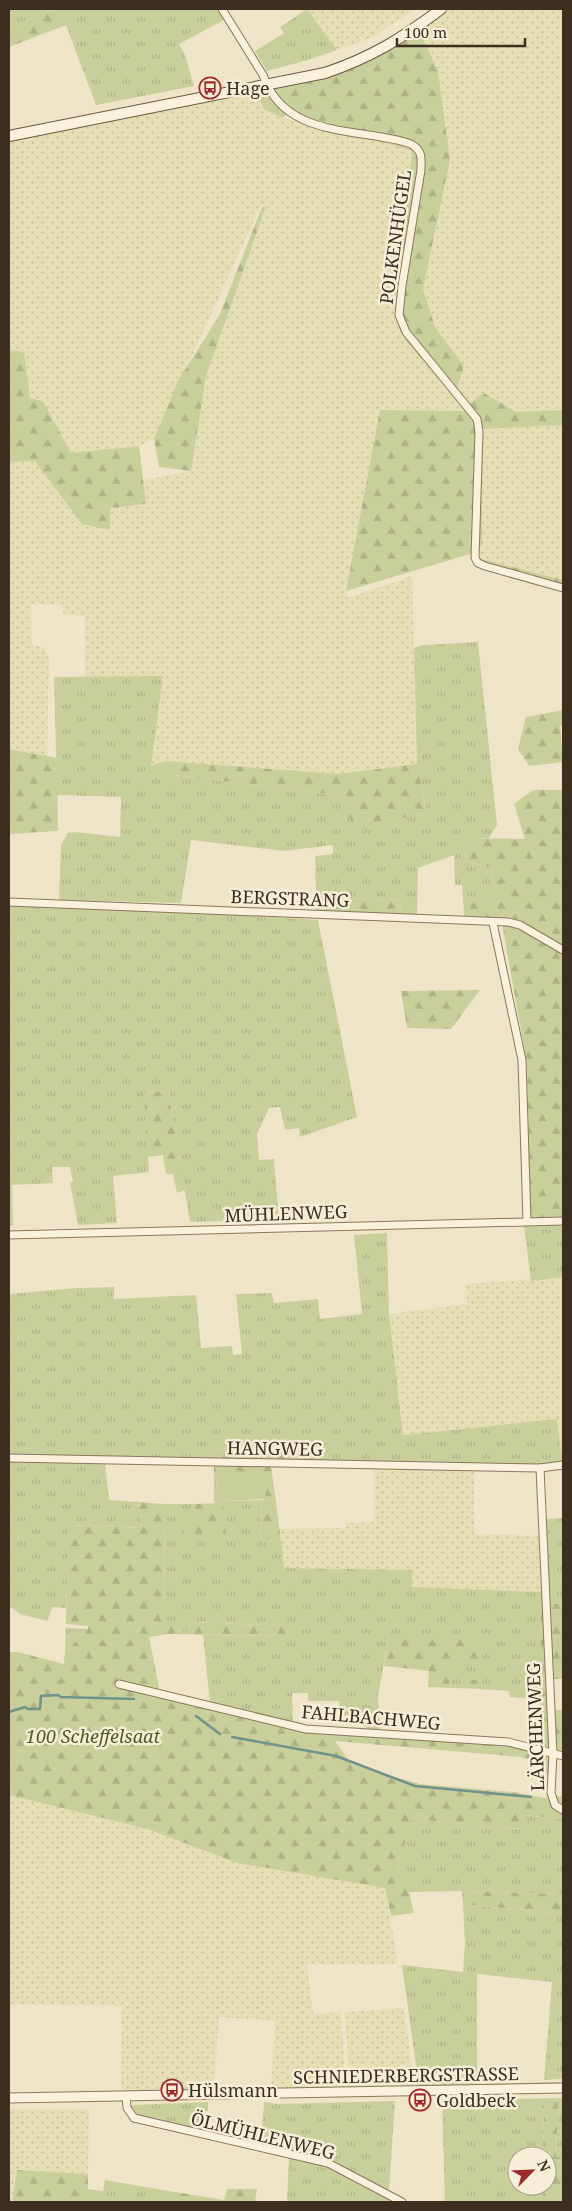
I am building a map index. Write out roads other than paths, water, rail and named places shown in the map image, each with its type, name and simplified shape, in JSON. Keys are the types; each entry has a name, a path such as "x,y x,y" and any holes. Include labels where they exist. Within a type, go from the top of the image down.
{"main road":[{"path":"9,136 325,73 358,62 409,33 441,9"}],"street":[{"name":"POLKENHÜGEL","path":"222,9 263,75 266,86 291,115 305,122 393,139 414,145 422,155 399,315 406,332 477,419 475,558 478,562 563,588"},
{"name":"BERGSTRANG","path":"9,902 508,922 520,925 563,950"},
{"path":"493,922 522,1060 527,1221"},
{"name":"MÜHLENWEG","path":"9,1235 563,1220"},
{"name":"HANGWEG","path":"9,1458 540,1468 563,1465"},
{"name":"LÄRCHENWEG","path":"540,1468 546,1639 553,1754 552,1793 555,1805 563,1810"},
{"name":"FAHLBACHWEG","path":"119,1684 306,1729 508,1742 563,1756"},
{"name":"SCHNIEDERBERGSTRASSE","path":"9,2098 563,2088"},
{"name":"ÖLMÜHLENWEG","path":"126,2096 127,2108 134,2118 328,2163 402,2202"}],"waterway":[{"path":"9,1712 25,1707 28,1709 40,1709 41,1696 58,1695 61,1697 134,1699"},
{"path":"196,1716 220,1734"},
{"path":"232,1737 336,1756 415,1786 531,1797"}],"place":[{"name":"Hage","path":"210,88"},
{"name":"Hülsmann","path":"172,2090"},
{"name":"Goldbeck","path":"420,2100"}],"park label":[{"name":"100 Scheffelsaat","path":"93,1736"}]}
